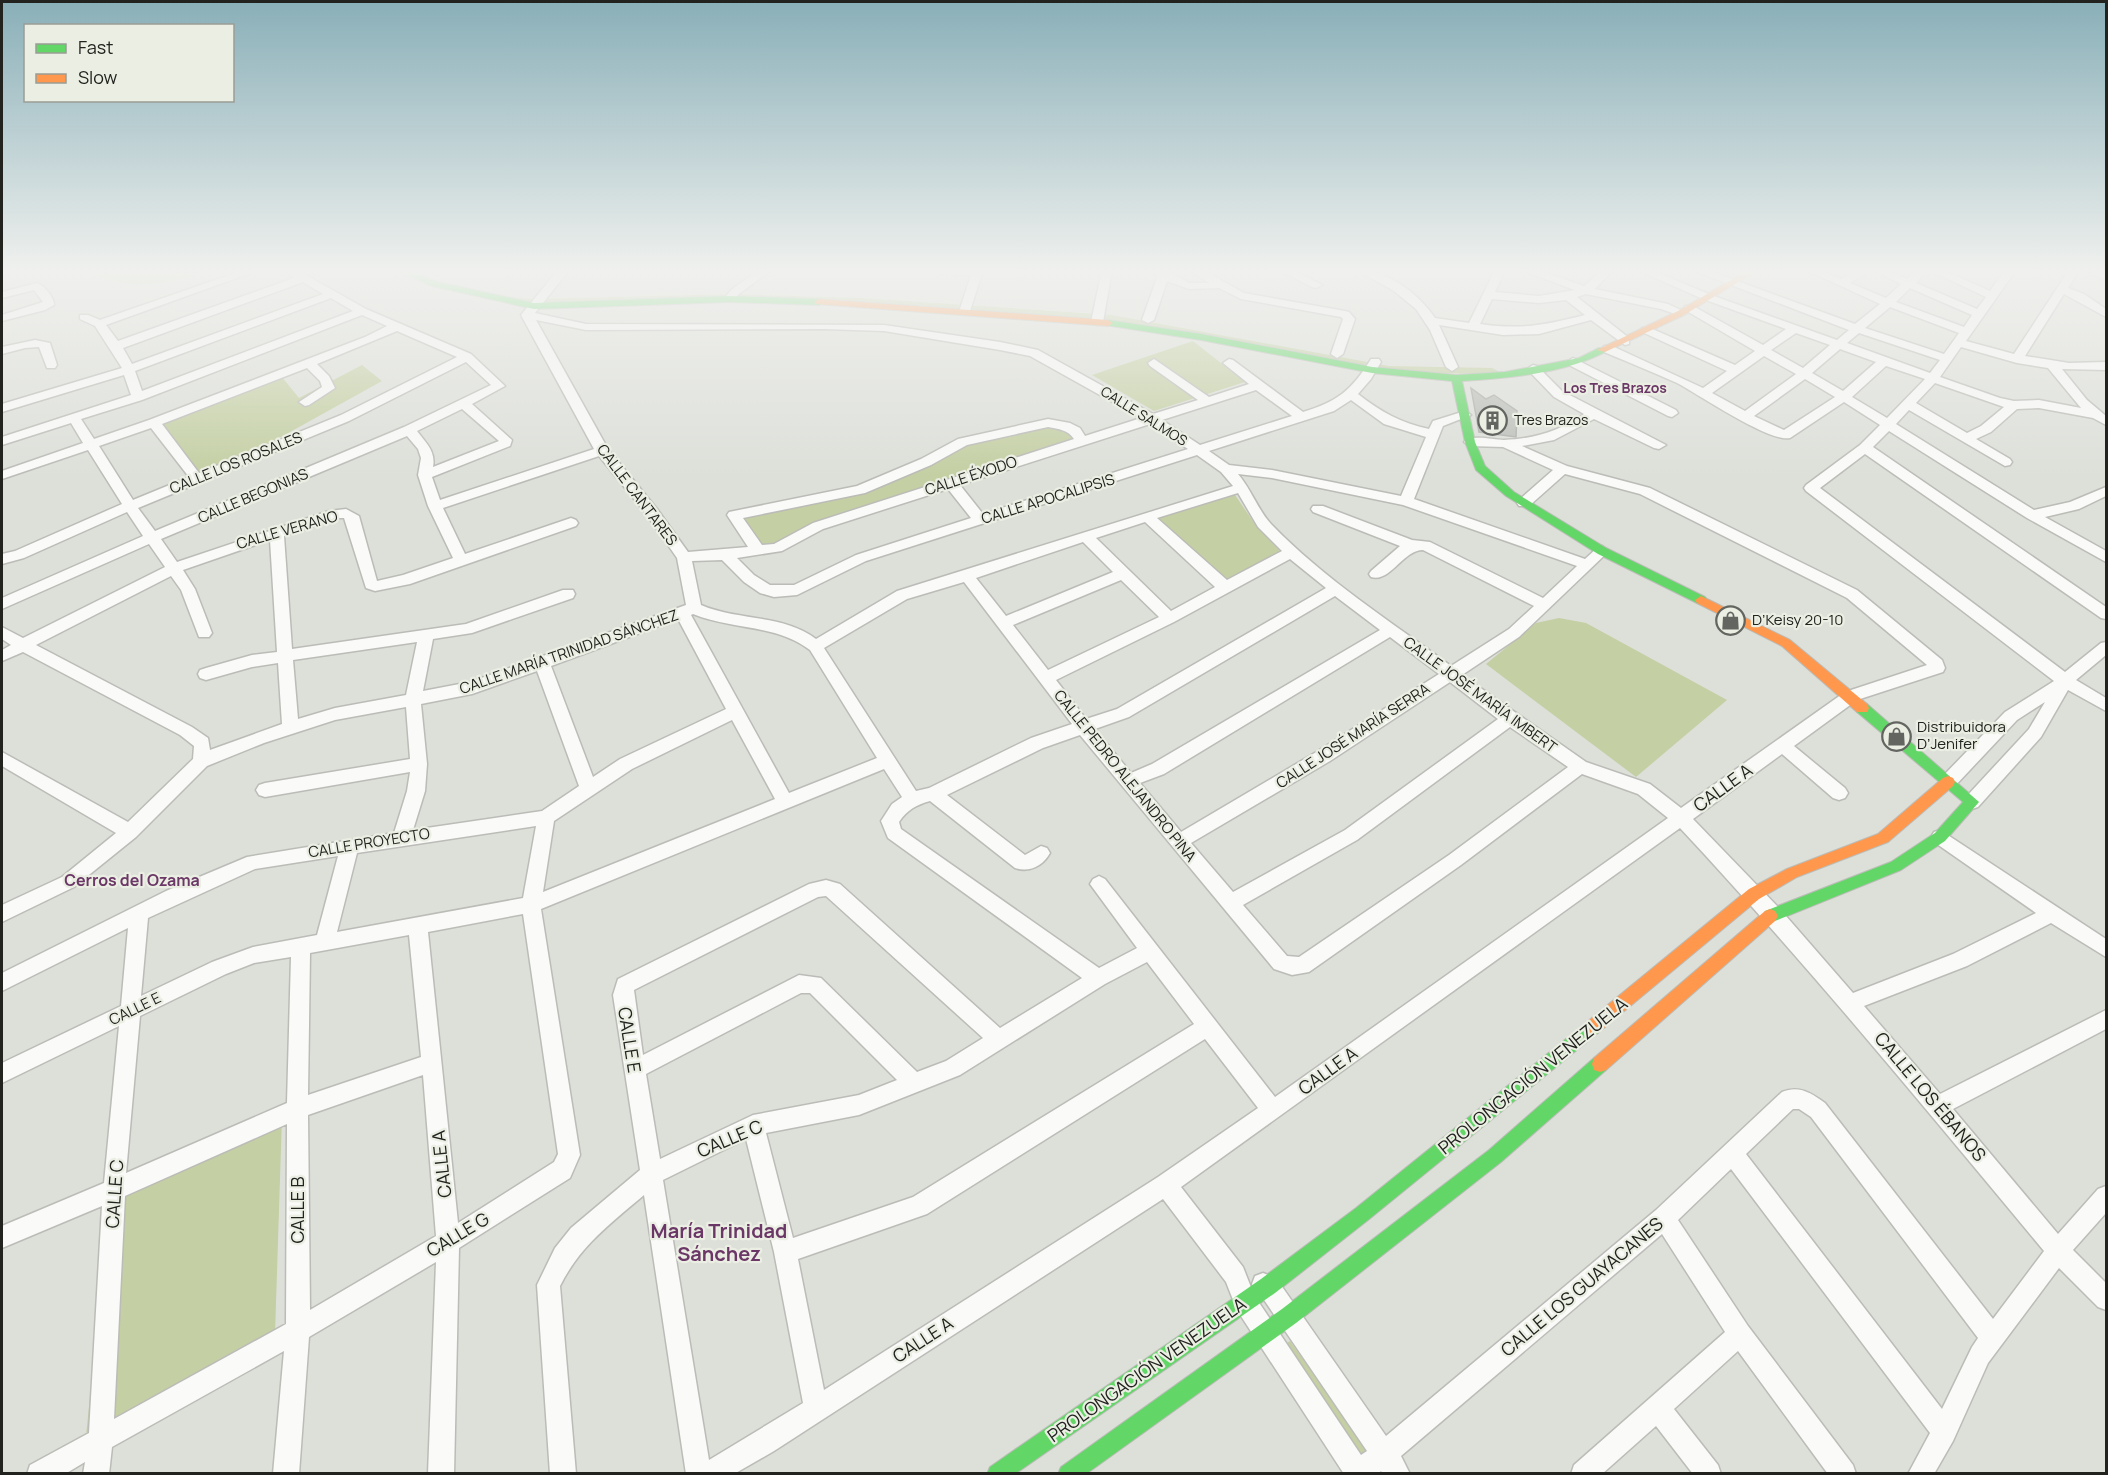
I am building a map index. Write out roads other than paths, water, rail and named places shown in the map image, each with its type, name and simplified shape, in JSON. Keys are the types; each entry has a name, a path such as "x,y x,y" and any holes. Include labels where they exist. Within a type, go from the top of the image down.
{"street":[{"path":"111,339 130,369 138,398"},
{"path":"117,346 137,339"},
{"path":"2,408 130,369 212,339"},
{"path":"2,441 138,398 290,339"},
{"path":"2,475 154,423 371,339"},
{"path":"426,339 467,357"},
{"name":"CALLE CANTARES","path":"547,339 568,393 602,451 652,512 684,557 688,611 736,711 785,801"},
{"name":"CALLE SALMOS","path":"954,339 1034,353 1152,419 1226,469"},
{"path":"1212,339 1374,366 1454,372 1533,369 1573,362 1629,339"},
{"path":"1253,339 1337,354 1374,366"},
{"path":"1337,354 1342,339"},
{"path":"1440,339 1454,372 1470,442 1480,468 1509,494 1602,550 1786,643 1851,696 1972,802"},
{"path":"1666,339 1736,370"},
{"path":"1742,339 1844,397 1888,427 2032,515 2106,557"},
{"path":"1704,393 1780,339"},
{"path":"1825,339 2014,405 2038,404 2101,418"},
{"path":"1744,417 1803,374 1846,339"},
{"path":"1887,339 1948,359"},
{"path":"1962,339 1933,378 1888,427 1865,448 1811,488 2065,681 2106,705"},
{"path":"2017,359 2030,339"},
{"path":"2,351 28,344 43,343 51,365"},
{"path":"1959,344 2017,359 2091,368 2106,366"},
{"path":"1608,349 1682,381 1744,417 1785,435 1844,397 1884,361"},
{"name":"CALLE BEGONIAS","path":"2,604 409,430 497,389 498,384 467,357"},
{"name":"CALLE LOS ROSALES","path":"2,559 19,555 130,506 345,418 467,357"},
{"path":"1573,362 1672,413"},
{"path":"305,402 329,388 325,379 309,363"},
{"path":"1154,363 1207,401"},
{"path":"1229,363 1301,417"},
{"path":"2052,364 2069,390 2101,418"},
{"name":"CALLE APOCALIPSIS","path":"726,555 758,587 767,591 786,593 797,590 861,558 1330,408 1352,395 1374,366"},
{"path":"2091,368 2106,380"},
{"path":"1533,369 1558,394 1593,414 1659,445"},
{"name":"CALLE ÉXODO","path":"684,557 726,555 777,548 818,526 1257,385"},
{"path":"1352,395 1383,420 1398,427 1432,434"},
{"path":"1909,404 2005,462"},
{"path":"425,475 505,443 506,440 465,405"},
{"path":"1967,438 1986,429 2014,405"},
{"path":"1470,442 1508,445 1550,438 1575,428 1593,414"},
{"path":"1407,501 1432,434 1438,424 1465,415"},
{"path":"74,417 130,506 188,589 204,633"},
{"path":"154,423 196,479"},
{"path":"758,551 734,515 860,490 926,462 963,442 1048,423 1065,426 1075,431 1082,441"},
{"path":"409,430 424,448 428,458 425,475 435,506 461,560"},
{"path":"1508,445 1562,469 1524,503"},
{"path":"1865,448 2106,614"},
{"path":"435,506 602,451"},
{"path":"1226,469 1272,474 1407,501 1586,564"},
{"name":"CALLE JOSÉ MARÍA IMBERT","path":"1226,469 1242,488 1263,524 1291,552 1336,589 1510,719 1580,768 1644,789 1681,818 1754,894"},
{"name":"CALLE A","path":"709,1473 765,1443 816,1408 1166,1185 1851,696 1937,668 1936,664 1852,594 1645,491 1562,469"},
{"path":"951,483 980,520"},
{"path":"815,646 902,595 967,576 1147,516 1242,488"},
{"path":"2032,515 2074,506 2106,492"},
{"path":"1318,509 1411,545 1425,545 1545,605"},
{"name":"CALLE VERANO","path":"2,656 174,568 334,514 346,513 352,516 371,584 375,586 405,580 571,523"},
{"path":"1147,516 1226,588"},
{"path":"277,532 290,729"},
{"path":"1085,536 1169,618"},
{"path":"1376,574 1411,545"},
{"name":"CALLE JOSÉ MARÍA SERRA","path":"1179,842 1324,756 1514,633 1602,550"},
{"path":"1046,678 1169,618 1291,552"},
{"path":"1004,623 1125,573"},
{"name":"CALLE PEDRO ALEJANDRO PINA","path":"967,576 1083,727 1281,963 1302,966 1436,874 1580,768"},
{"path":"1098,978 894,833 890,821 898,809 912,799 933,794 1036,743 1123,713 1336,589"},
{"path":"206,674 252,661 426,637 467,629 568,594"},
{"path":"688,611 763,623 789,629 804,636 815,646 912,799"},
{"name":"CALLE MARÍA TRINIDAD SÁNCHEZ","path":"201,761 258,738 335,714 472,688 688,611"},
{"path":"1128,781 1158,769 1391,630"},
{"path":"2,632 22,645 186,731 202,743 201,761 130,832 68,882 5,908"},
{"path":"401,839 414,801 419,764 413,699 426,637"},
{"name":"PROLONGACIÓN VENEZUELA","path":"997,1473 1268,1286 1408,1177 1636,993 1754,894 1792,873 1883,838 1948,782 2011,716 2065,681 2106,647"},
{"path":"542,663 588,788"},
{"name":"PROLONGACIÓN VENEZUELA","path":"1068,1473 1289,1316 1496,1156 1772,914 1896,866 1940,837 2035,733 2065,681"},
{"name":"CALLE PROYECTO","path":"2,981 250,863 546,817 626,764 736,711"},
{"path":"1230,903 1351,835 1510,719"},
{"path":"1782,746 1839,793"},
{"path":"2,759 130,832"},
{"name":"CALLE E","path":"2,1073 219,968 253,955 531,905 887,760"},
{"path":"265,790 419,764"},
{"path":"933,794 1021,863 1028,863 1041,853"},
{"name":"CALLE G","path":"39,1473 298,1330 448,1242 562,1170 569,1155 531,905 540,865 546,817"},
{"path":"1940,837 2106,948"},
{"path":"325,941 350,846"},
{"path":"1099,884 1272,1110"},
{"name":"CALLE E","path":"699,1473 622,995 624,986 633,979 794,901 826,888 834,890 999,1040"},
{"name":"CALLE LOS ÉBANOS","path":"1754,894 1937,1106 2058,1251 2106,1299"},
{"path":"1849,1003 1960,960 2052,914"},
{"name":"CALLE C","path":"96,1473 101,1437 114,1190 139,915"},
{"name":"CALLE A","path":"418,927 445,1189 448,1242 441,1473"},
{"name":"CALLE B","path":"286,1473 298,1330 297,1109 301,945"},
{"name":"CALLE C","path":"563,1473 548,1285 563,1257 579,1236 651,1175 753,1125 859,1105 953,1068 1098,978 1150,951"},
{"path":"634,1070 799,984 807,983 814,984 914,1083"},
{"path":"1937,1106 2106,1019"},
{"path":"785,1252 919,1206 1208,1026"},
{"path":"2,1237 297,1109 431,1063"},
{"name":"CALLE LOS GUAYACANES","path":"1358,1473 1384,1454 1664,1218 1789,1098 1802,1100 1818,1110 1993,1338"},
{"path":"753,1125 785,1252 816,1408"},
{"path":"1731,1152 1944,1432"},
{"path":"1166,1185 1235,1275 1245,1302 1358,1473"},
{"path":"1920,1473 1944,1432 1980,1355 2058,1251 2106,1197"},
{"path":"1664,1218 1740,1334 1844,1473"},
{"path":"1235,1275 1268,1286 1398,1473"},
{"path":"1583,1473 1740,1334"},
{"path":"1658,1409 1709,1473"}],"place":[{"name":"Tres Brazos","path":"1493,420"},
{"name":"D’Keisy 20-10","path":"1731,620"},
{"name":"Distribuidora D’Jenifer","path":"1896,736"}],"district":[{"name":"Los Tres Brazos","path":"1615,388"},
{"name":"Cerros del Ozama","path":"132,880"},
{"name":"María Trinidad Sánchez","path":"719,1242"}]}
